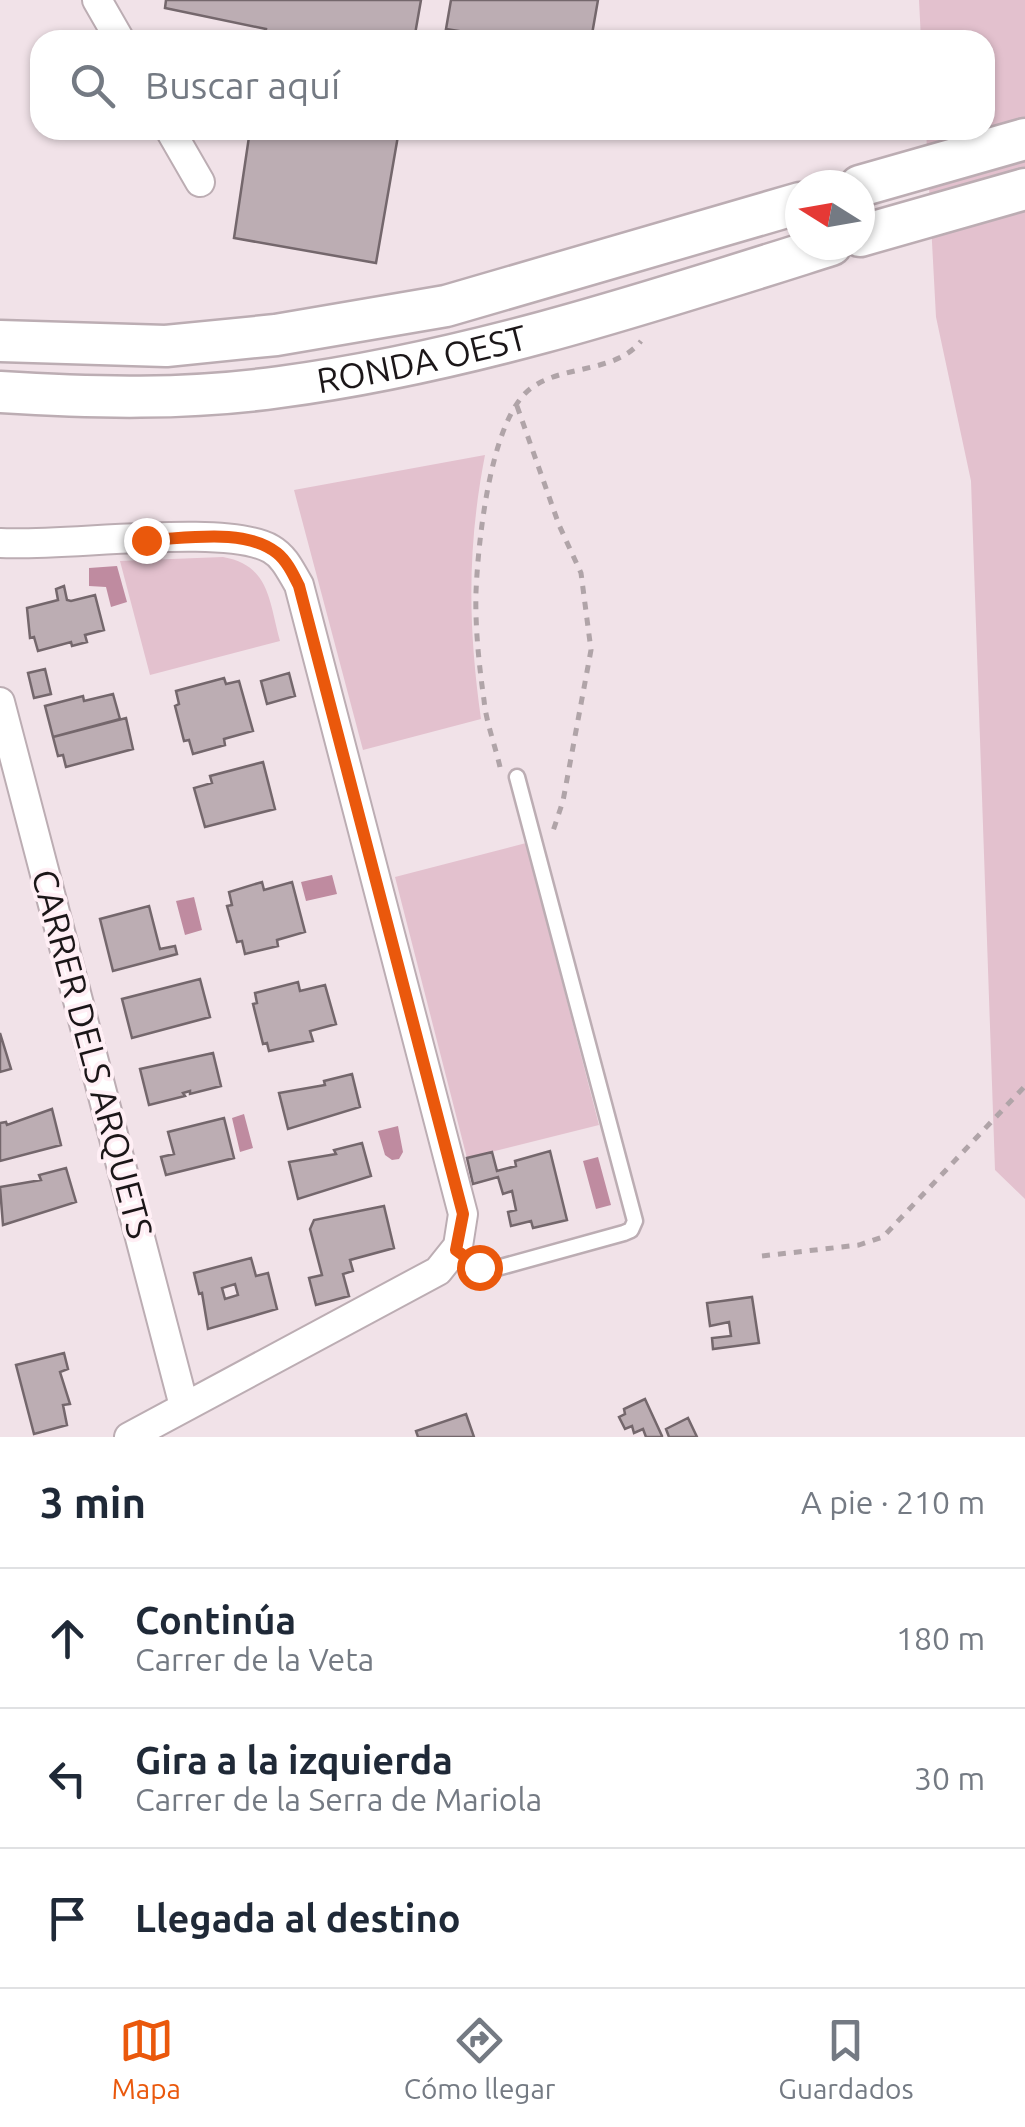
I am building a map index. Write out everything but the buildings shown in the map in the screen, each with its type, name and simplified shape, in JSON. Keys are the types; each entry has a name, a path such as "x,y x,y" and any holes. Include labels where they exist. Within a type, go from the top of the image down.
{"main road":[{"path":"875,182 1025,139"},
{"path":"875,232 1025,189"},
{"name":"RONDA OEST","path":"0,340 166,346 276,335 446,306 782,208"},
{"name":"RONDA OEST","path":"0,392 105,398 280,387 467,354 786,260"}],"street":[{"path":"97,0 114,30"},
{"path":"176,140 200,182"},
{"path":"0,542 212,538 258,543 284,560 299,586 463,1214 457,1248 438,1271 129,1437"},
{"name":"CARRER DELS ARQUETS","path":"0,702 184,1406"}],"lane":[{"path":"457,1248 479,1267 490,1270 624,1234 632,1230 634,1221 517,777"}],"path":[{"path":"517,777 504,780 484,703 476,594 488,480 508,420 517,406 559,525 581,574 592,650 564,801 541,868"},
{"path":"762,1256 858,1245 884,1237 1025,1086"}],"shaded area":[{"path":"919,0 1025,0 1025,1199 995,1170 971,481 936,317 927,140 995,140 995,30 920,30"},
{"path":"485,455 471,587 481,719 363,750 294,490"},
{"path":"223,557 238,561 259,577 270,599 280,641 150,675 120,561"},
{"path":"117,566 127,602 111,607 106,587 89,586 89,568"},
{"path":"526,843 599,1125 467,1158 395,877"},
{"path":"332,875 337,894 306,901 301,882"},
{"path":"194,897 202,930 185,935 176,901"},
{"path":"244,1114 253,1148 240,1152 232,1118"},
{"path":"398,1126 403,1152 399,1159 392,1160 385,1155 378,1131"},
{"path":"598,1157 611,1205 596,1209 583,1161"}],"route":[{"path":"146,540 237,538 258,543 284,560 299,586 463,1214 456,1250 479,1267"}]}
